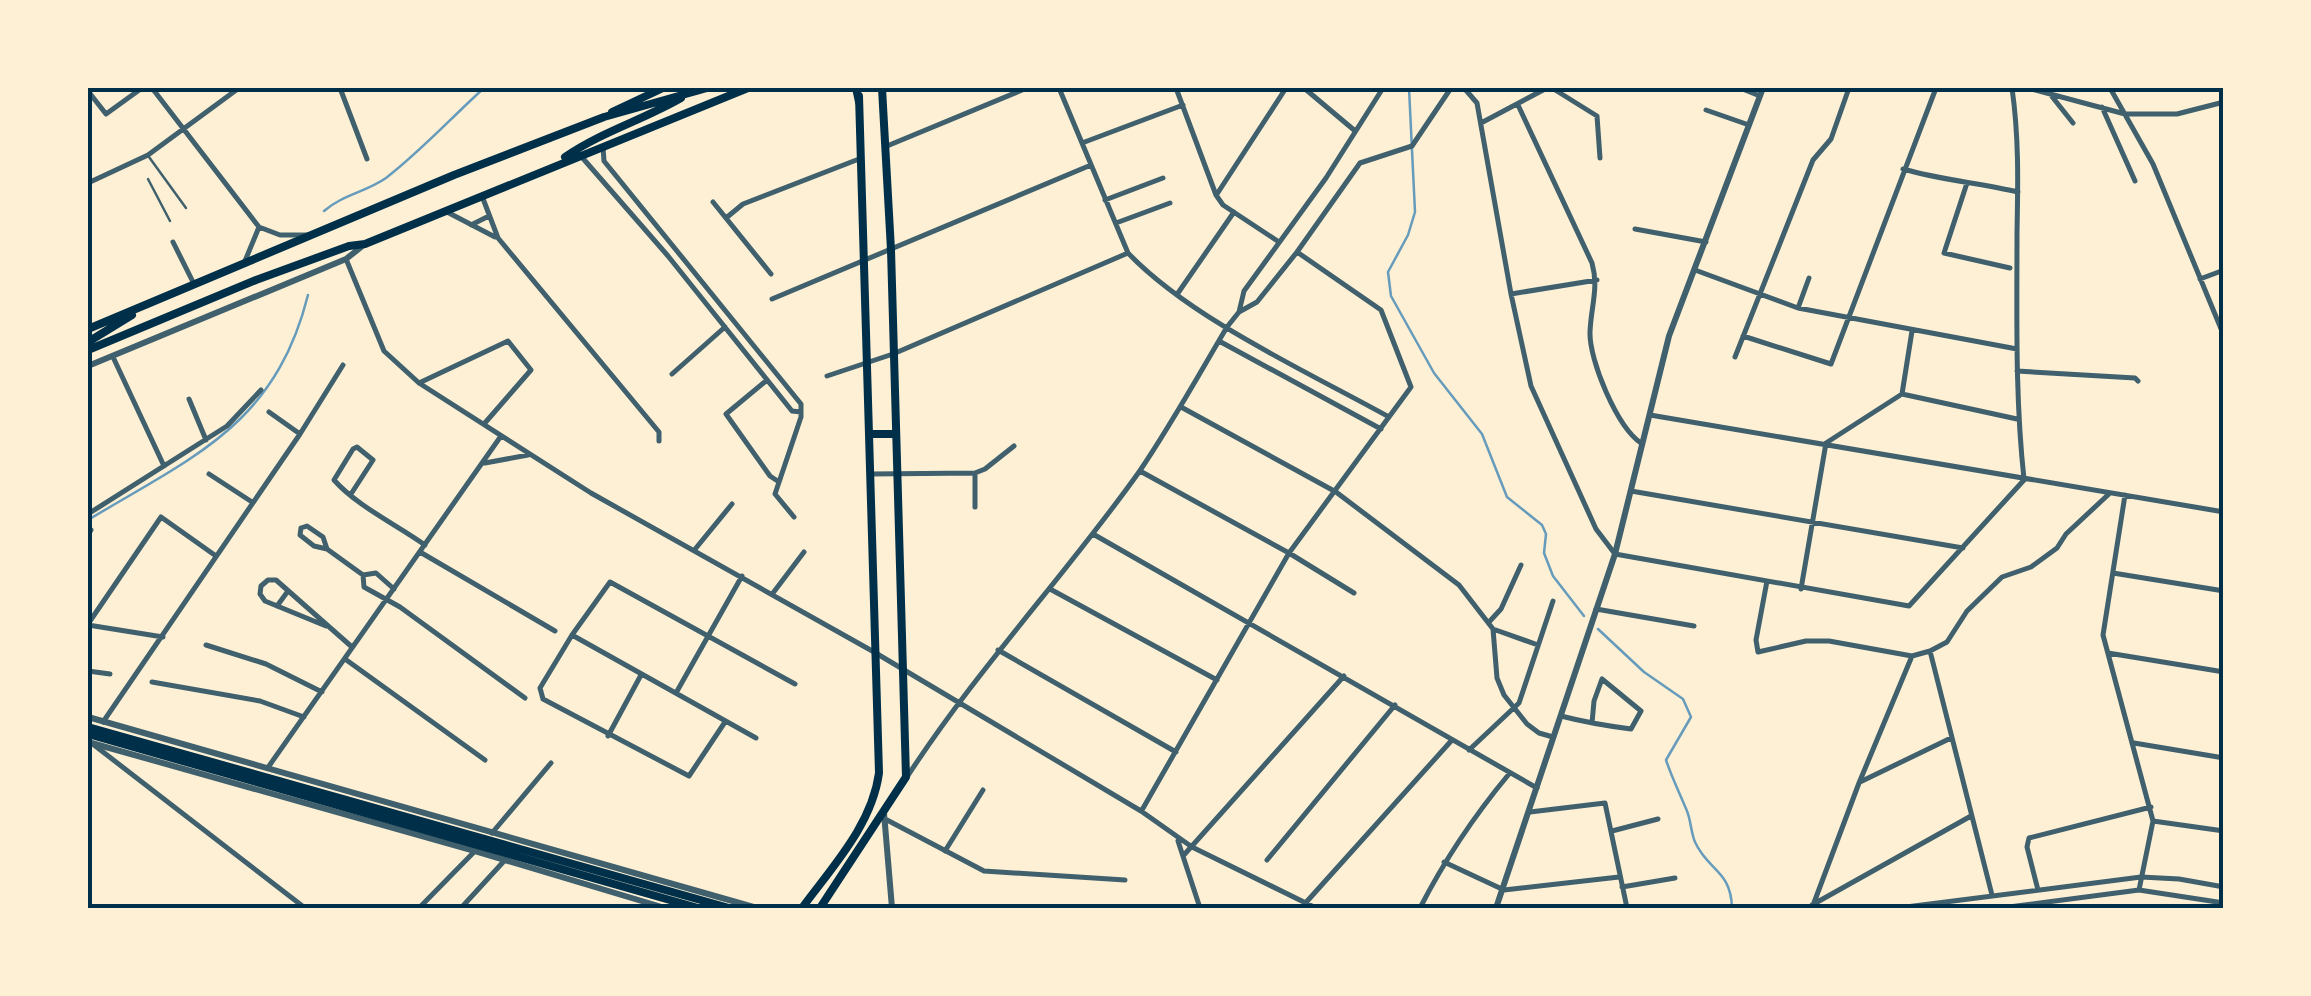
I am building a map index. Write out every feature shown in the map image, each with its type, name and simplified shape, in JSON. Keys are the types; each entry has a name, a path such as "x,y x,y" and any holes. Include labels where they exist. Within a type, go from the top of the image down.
{"main road":[{"path":"604,117 663,88"},
{"path":"88,330 307,234 604,117 707,88"},
{"path":"88,350 348,246 365,244 446,212 748,88"},
{"path":"802,908 868,814 879,772 866,261 857,88"},
{"path":"820,908 886,817 906,778 882,88"},
{"path":"551,166 587,141 650,116 694,90"},
{"path":"88,342 148,304"},
{"path":"870,434 896,434"},
{"path":"89,736 517,852 698,908"},
{"path":"510,838 517,852"},
{"path":"505,860 517,852"},
{"path":"547,861 729,908"}],"street":[{"path":"88,90 106,114 142,88"},
{"path":"152,88 259,227 280,235 307,234"},
{"path":"88,183 148,155 239,88"},
{"path":"340,88 367,159"},
{"path":"886,146 1027,88"},
{"path":"1059,88 1128,253 1144,270 1226,328 1389,416"},
{"path":"1176,88 1216,196 1279,242"},
{"path":"1216,196 1286,88"},
{"path":"1304,88 1354,130"},
{"path":"1239,312 1244,292 1326,178 1383,88"},
{"path":"906,778 998,650 1050,590 1139,471 1226,328 1239,312 1257,302 1360,163 1416,142 1451,88"},
{"path":"1464,88 1477,102 1531,386 1596,529 1615,554 1909,606 2024,480 2016,371 2019,138 2012,88"},
{"path":"1480,122 1549,88 1598,116 1600,158"},
{"path":"1496,908 1615,554 1669,336 1761,92 1740,88"},
{"path":"1735,357 1813,160 1831,140 1850,88"},
{"path":"1743,336 1830,364 1936,88"},
{"path":"2028,88 2125,114 2177,114 2224,102"},
{"path":"2110,88 2153,164 2224,336"},
{"path":"2049,93 2073,123"},
{"path":"1082,143 1183,105"},
{"path":"1518,105 1592,262 1597,280 1590,332 1592,354 1622,424 1640,443"},
{"path":"2102,107 2135,181"},
{"path":"1706,110 1749,125"},
{"path":"603,145 604,161 801,404 802,412 775,494 794,517"},
{"path":"580,154 792,411 802,412"},
{"path":"726,218 743,204 862,158"},
{"path":"772,299 1091,166"},
{"path":"1903,169 2018,192"},
{"path":"1105,200 1163,178"},
{"path":"1968,184 1944,253 2010,268"},
{"path":"482,196 498,238 658,432 659,441"},
{"path":"713,202 771,274"},
{"path":"1115,223 1170,202"},
{"path":"446,212 498,238"},
{"path":"1178,294 1234,212"},
{"path":"472,224 489,216"},
{"path":"244,264 259,227"},
{"path":"1635,229 1706,242"},
{"path":"174,242 194,284"},
{"path":"88,366 346,259 365,244"},
{"path":"668,256 676,248"},
{"path":"1141,811 1289,552 1412,387 1382,310 1297,252"},
{"path":"827,376 894,354 1128,253"},
{"path":"346,259 384,351 420,383 606,501 905,670 1141,811 1192,847 1303,906 1316,908"},
{"path":"1695,270 1798,308 2017,349"},
{"path":"2200,279 2224,270"},
{"path":"1798,308 1809,278"},
{"path":"1511,294 1597,280"},
{"path":"672,374 725,328"},
{"path":"1902,394 1912,331"},
{"path":"420,383 508,341 530,370 484,424"},
{"path":"1219,341 1381,429"},
{"path":"114,356 164,466"},
{"path":"103,722 343,365"},
{"path":"2016,371 2138,381"},
{"path":"767,380 726,414 770,476 778,480"},
{"path":"88,514 227,426 261,390"},
{"path":"1801,588 1826,443 1902,394 2018,419"},
{"path":"189,399 206,440"},
{"path":"1181,406 1336,492 1459,585 1491,626 1538,645"},
{"path":"269,412 300,434"},
{"path":"1648,415 2224,512"},
{"path":"269,766 501,436"},
{"path":"870,474 975,473 1014,446"},
{"path":"352,494 373,460 358,447 334,480 352,494 426,545"},
{"path":"482,464 530,455"},
{"path":"1139,471 1289,552 1354,593"},
{"path":"975,473 976,507"},
{"path":"209,474 252,502"},
{"path":"1629,490 1963,548"},
{"path":"1767,581 1756,640 1758,652 1806,641 1828,641 1912,656 1930,652 1946,642 1967,612 2002,578 2031,566 2057,548 2066,534 2110,493"},
{"path":"2125,496 2103,635 2153,822 2139,890"},
{"path":"695,550 732,504"},
{"path":"163,636 88,624 160,517 216,556"},
{"path":"327,549 323,537 307,526 301,528 300,535 314,546 327,549 363,575 376,573 394,589"},
{"path":"1092,534 1537,788"},
{"path":"420,552 554,630"},
{"path":"772,594 804,552"},
{"path":"1520,566 1491,626 1496,678 1514,710 1539,733 1553,737"},
{"path":"2112,572 2224,591"},
{"path":"363,575 364,587 387,599 525,698"},
{"path":"676,693 742,576"},
{"path":"326,626 262,598 261,586 272,580 288,590 353,648"},
{"path":"726,722 689,776 608,736 540,694 540,688 610,582 795,684"},
{"path":"277,606 288,590"},
{"path":"1050,590 1218,680"},
{"path":"1469,750 1520,703 1553,601"},
{"path":"1596,608 1694,626"},
{"path":"572,635 756,738"},
{"path":"206,645 266,664 322,692"},
{"path":"998,650 1176,752"},
{"path":"1930,652 1992,896"},
{"path":"2107,653 2224,672"},
{"path":"1812,906 1912,656"},
{"path":"344,660 485,760"},
{"path":"88,671 110,674"},
{"path":"608,736 641,674"},
{"path":"1183,856 1344,676"},
{"path":"1560,716 1592,723 1631,729 1641,711 1602,679 1592,723"},
{"path":"152,682 260,701 304,717"},
{"path":"1267,860 1395,705"},
{"path":"88,717 757,908"},
{"path":"89,736 664,908"},
{"path":"89,736 304,908"},
{"path":"1859,783 1951,738"},
{"path":"1303,906 1452,740"},
{"path":"2134,744 2224,758"},
{"path":"492,833 551,763"},
{"path":"1420,908 1474,816 1510,773"},
{"path":"944,852 983,790"},
{"path":"1530,812 1605,803 1627,908"},
{"path":"2038,890 2027,847 2030,838 2151,808"},
{"path":"1812,906 1971,816"},
{"path":"886,817 984,872 1124,880"},
{"path":"886,817 892,908"},
{"path":"1612,831 1658,819"},
{"path":"2153,822 2224,831"},
{"path":"1177,838 1200,908"},
{"path":"419,908 475,851"},
{"path":"461,908 505,860"},
{"path":"1444,862 1504,890 1620,877"},
{"path":"1898,908 2141,876 2224,887"},
{"path":"1622,886 1676,878"},
{"path":"2001,908 2139,890 2224,902"}],"lane":[{"path":"148,155 186,208"},
{"path":"148,179 170,221"}],"waterway":[{"path":"324,211 386,178 484,88"},
{"path":"1409,88 1415,212 1408,235 1388,272 1391,296 1434,373 1482,434 1507,497 1542,525 1546,534 1544,553 1553,576 1584,616"},
{"path":"88,520 195,456 251,407 274,377 293,340 308,295"},
{"path":"1598,629 1644,672 1683,699 1691,717 1666,760 1695,842 1728,886 1732,908"}]}
